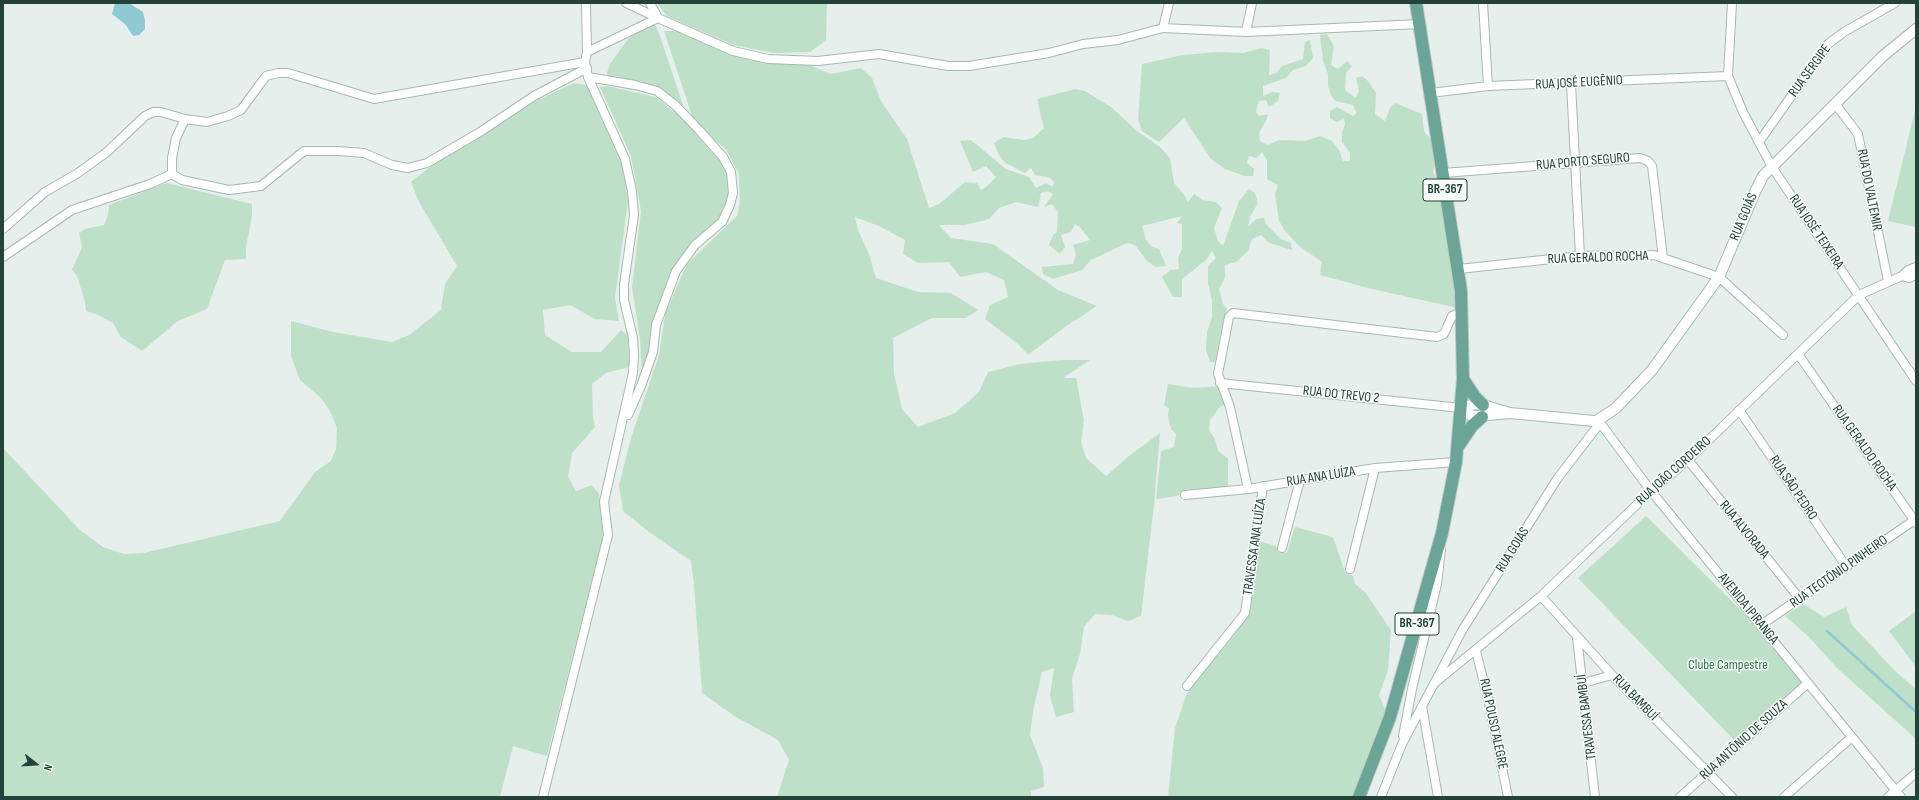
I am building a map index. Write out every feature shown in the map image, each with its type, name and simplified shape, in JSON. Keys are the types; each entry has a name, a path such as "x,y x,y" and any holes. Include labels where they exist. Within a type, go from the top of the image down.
{"main road":[{"name":"BR-367","path":"1359,797 1390,717 1442,533 1456,462 1464,378 1463,312 1459,269 1416,3"},
{"path":"1458,446 1483,411 1464,378"}],"street":[{"path":"543,797 608,535 604,502 633,373 634,356 633,338 624,300 624,284 634,215 632,191 625,159 588,77 586,65 586,3"},
{"path":"626,3 733,51 768,60 818,61 879,54 948,66 969,66 1023,58 1084,44 1118,40 1163,28 1246,32 1420,24"},
{"path":"650,3 658,18"},
{"path":"1163,28 1169,3"},
{"path":"1246,32 1252,3"},
{"path":"1483,3 1488,86"},
{"path":"1728,76 1732,3"},
{"name":"RUA SERGIPE","path":"1759,142 1828,44 1840,34 1895,3"},
{"path":"587,52 658,18"},
{"name":"RUA GOIÁS","path":"1402,744 1464,629 1557,479 1597,421 1616,408 1652,370 1719,277 1755,192 1764,176 1883,56 1916,29"},
{"path":"3,229 45,192 78,173 107,152 145,116 153,112 161,112 185,119 207,122 241,110 249,101 260,82 266,76 278,73 288,73 374,99 586,65"},
{"path":"172,174 182,180 229,190 261,186 304,151 364,153 392,165 408,168 427,163 480,132 534,96 586,65"},
{"name":"RUA JOSÉ EUGÊNIO","path":"1431,93 1488,86 1571,84 1728,76"},
{"name":"RUA JOSÉ TEIXEIRA","path":"1728,76 1743,112 1772,167 1916,381"},
{"path":"588,77 635,85 657,91 675,105 723,157 731,172 733,193 730,205 722,222 695,245 676,271 656,325 653,352 641,386 621,430"},
{"path":"1571,84 1580,256"},
{"name":"RUA DO VALTEMIR","path":"1836,105 1858,134 1888,281"},
{"path":"172,174 172,158 176,138 185,119"},
{"name":"RUA PORTO SEGURO","path":"1443,173 1640,158 1648,161 1652,166 1663,258"},
{"path":"3,257 72,210 150,184 172,174"},
{"name":"RUA GERALDO ROCHA","path":"1459,269 1580,256 1654,255 1719,277 1783,335"},
{"name":"RUA JOÃO CORDEIRO","path":"1436,682 1476,651 1541,596 1651,491 1688,460 1859,295 1902,276 1908,270 1916,267"},
{"path":"1902,276 1909,278 1916,275"},
{"path":"1248,489 1230,407 1220,382 1218,367 1228,317 1233,313 1437,337 1444,334 1452,316 1463,312"},
{"name":"RUA GERALDO ROCHA","path":"1798,354 1915,520"},
{"name":"RUA DO TREVO 2","path":"1220,382 1461,408"},
{"path":"1461,408 1470,415 1483,411 1597,421"},
{"name":"RUA SÃO PEDRO","path":"1739,410 1846,566"},
{"name":"AVENIDA IPIRANGA","path":"1597,421 1651,491 1898,794"},
{"name":"RUA ALVORADA","path":"1688,460 1800,599"},
{"name":"RUA ANA LUÍZA","path":"1185,495 1248,489 1375,468 1456,462"},
{"path":"1350,569 1375,468"},
{"path":"1282,548 1300,480"},
{"name":"TRAVESSA ANA LUÍZA","path":"1187,686 1243,617 1247,608 1263,486"},
{"name":"RUA TEOTÔNIO PINHEIRO","path":"1761,625 1915,520"},
{"path":"1381,797 1402,744 1412,689 1437,584 1442,533"},
{"name":"RUA BAMBUÍ","path":"1541,596 1612,675 1732,797"},
{"name":"TRAVESSA BAMBUÍ","path":"1577,637 1595,797"},
{"name":"RUA POUSO ALEGRE","path":"1476,651 1489,703 1508,797"},
{"path":"1583,683 1612,675"},
{"name":"RUA ANTÔNIO DE SOUZA","path":"1680,797 1808,682"},
{"path":"1422,706 1438,797"},
{"path":"1784,797 1852,737"},
{"path":"1888,797 1898,794 1916,773"}],"green space":[{"path":"657,3 827,3 826,40 810,52 774,53 733,45 667,16"},
{"path":"655,24 685,111 669,97 608,79 607,73 610,64 628,39 643,27"},
{"path":"664,31 677,31 727,53 758,61 809,65 831,74 861,68 872,78 881,101 907,139 929,208 939,204 965,182 977,183 981,190 996,177 986,166 973,172 960,141 971,140 1006,169 1029,177 1036,188 1046,183 1053,187 1054,182 1050,178 1035,175 1031,168 1025,173 1004,162 994,143 1003,137 1024,140 1033,138 1044,128 1037,99 1075,89 1085,91 1111,107 1137,131 1160,147 1170,158 1174,183 1183,193 1188,202 1194,194 1203,200 1216,202 1222,208 1214,228 1218,241 1223,246 1239,201 1249,189 1255,193 1258,203 1250,217 1248,227 1256,219 1264,218 1266,224 1281,239 1291,243 1292,250 1269,243 1261,235 1252,239 1248,251 1236,262 1225,265 1225,278 1219,289 1223,304 1227,309 1223,321 1215,362 1210,362 1206,350 1207,332 1212,317 1212,300 1208,284 1208,266 1216,258 1212,251 1206,260 1182,279 1182,297 1173,297 1162,277 1171,270 1179,269 1178,258 1182,249 1182,224 1177,223 1182,216 1142,226 1146,240 1152,247 1159,249 1166,266 1156,267 1147,261 1135,245 1127,243 1091,260 1082,270 1053,279 1043,274 1042,267 1073,264 1076,255 1073,245 1090,240 1080,227 1075,224 1071,232 1061,235 1065,247 1060,254 1049,245 1053,235 1057,232 1058,212 1052,204 1044,207 1053,194 1048,191 1041,193 1038,207 1016,202 999,208 989,219 965,225 939,225 951,238 993,244 1058,290 1097,306 1065,327 1028,355 1019,345 985,319 990,305 1008,297 1004,280 986,272 960,277 949,262 918,263 903,254 905,240 879,226 855,217 858,230 869,254 876,278 918,292 951,293 978,310 966,318 932,318 893,338 894,373 902,409 918,427 955,413 979,392 988,372 1020,364 1062,360 1090,360 1063,378 1076,378 1084,420 1081,442 1086,458 1106,476 1129,456 1160,433 1154,505 1141,616 1128,621 1112,615 1095,614 1084,627 1080,654 1072,679 1074,712 1056,717 1050,696 1054,668 1042,672 1033,711 1030,735 1043,768 1044,787 1031,791 1031,797 777,797 789,760 778,740 736,717 702,693 691,561 649,532 623,511 619,485 631,438 659,355 665,315 674,293 687,264 737,216 740,202 739,174 725,148 708,136 692,116"},
{"path":"1327,34 1334,46 1331,65 1338,69 1347,61 1352,66 1346,73 1345,90 1356,98 1359,91 1356,78 1362,76 1368,81 1376,93 1375,114 1385,121 1390,108 1395,103 1422,114 1424,131 1433,142 1436,157 1433,172 1441,190 1458,308 1372,289 1320,275 1322,262 1299,246 1286,232 1279,221 1275,194 1278,185 1267,179 1267,160 1262,152 1257,158 1249,156 1247,163 1254,169 1253,176 1245,176 1225,169 1211,159 1184,118 1159,142 1142,131 1138,119 1142,64 1182,55 1218,52 1243,53 1262,48 1270,50 1269,75 1276,73 1282,66 1303,59 1305,42 1310,40 1313,58 1306,66 1293,70 1286,78 1263,86 1263,96 1272,92 1280,93 1278,101 1269,107 1266,100 1259,101 1256,111 1259,116 1268,114 1259,133 1260,141 1268,145 1279,140 1305,141 1320,136 1332,141 1339,150 1343,161 1350,161 1350,153 1342,142 1342,133 1345,124 1344,119 1336,122 1330,118 1330,111 1337,107 1353,116 1357,113 1353,105 1335,101 1331,95 1328,86 1328,74 1323,61 1320,35"},
{"path":"574,83 586,85 597,100 624,171 628,201 615,298 619,321 595,319 570,305 543,310 545,335 572,352 601,352 621,330 628,336 629,367 606,373 592,384 593,417 595,427 572,453 568,477 576,491 592,485 599,494 604,533 547,756 513,746 500,797 3,797 3,448 80,530 103,547 124,554 144,553 280,521 315,472 331,461 336,449 337,428 330,411 321,398 300,380 291,356 291,321 333,332 392,342 409,335 441,310 445,284 457,266 419,202 411,182 436,162 534,102"},
{"path":"607,86 655,97 681,117 720,161 728,173 731,193 719,220 673,271 642,376 640,339 632,287 641,211 631,156 600,87"},
{"path":"1916,106 1916,227 1888,221"},
{"path":"166,183 252,204 252,216 246,247 246,259 225,260 207,309 178,321 142,351 121,337 113,323 96,314 86,311 85,302 77,276 72,270 82,247 79,233 85,229 104,225 108,215 109,205"},
{"path":"1168,384 1194,388 1220,386 1226,403 1219,408 1210,420 1209,430 1215,439 1218,451 1228,458 1228,490 1198,492 1188,489 1177,496 1156,499 1161,451 1174,447 1176,434 1171,429 1168,415 1169,408 1164,405"},
{"name":"Clube Campestre","path":"1646,516 1762,631 1803,684 1737,743 1578,578"},
{"path":"1295,527 1333,537 1345,572 1353,576 1355,584 1365,592 1391,630 1388,670 1379,695 1387,714 1352,797 1168,797 1175,728 1187,693 1235,634 1250,611 1259,541 1276,546 1282,552 1287,553"},
{"path":"1803,604 1824,617 1846,607 1852,625 1896,672 1916,689 1916,739 1837,668 1808,636 1785,616"},
{"path":"1916,611 1916,667 1889,631"}],"water":[{"path":"115,3 129,3 143,12 145,29 139,35 133,36 126,25 112,14"}],"waterway":[{"path":"1827,631 1916,712"}]}
